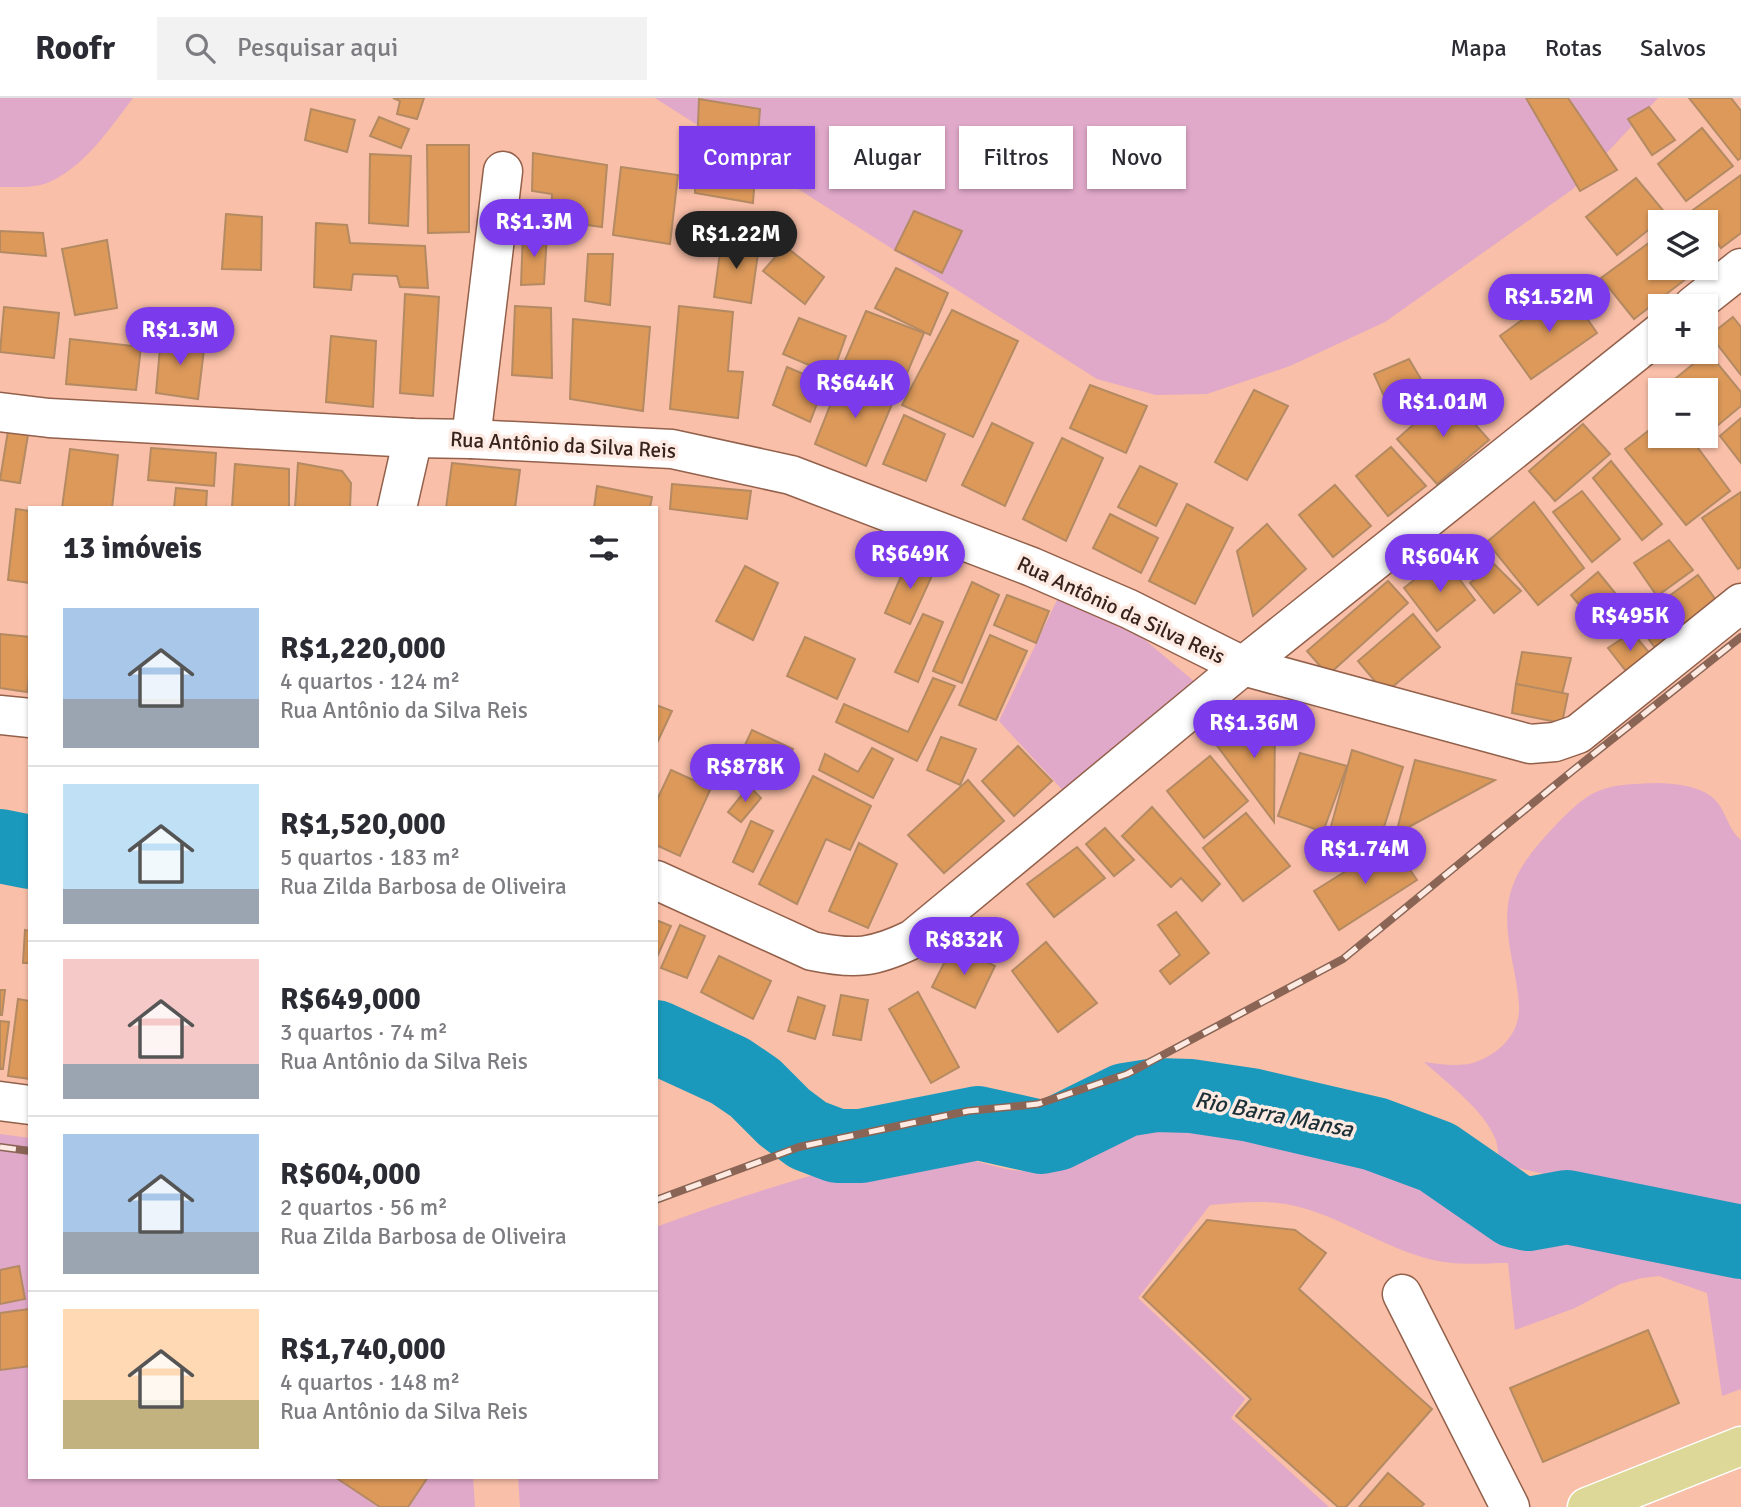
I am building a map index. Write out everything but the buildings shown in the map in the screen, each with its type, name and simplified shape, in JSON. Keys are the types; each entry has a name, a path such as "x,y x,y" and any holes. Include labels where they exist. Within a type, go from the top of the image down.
{"main road":[{"path":"1587,1507 1741,1446"}],"street":[{"path":"471,439 503,171"},
{"path":"1708,294 1741,268"},
{"path":"658,881 812,951 839,957 861,957 885,953 913,939 1242,666 1648,342"},
{"name":"Rua Antônio da Silva Reis","path":"0,412 49,418 672,449 791,475 1056,578 1129,609 1242,666 1530,744 1555,743 1578,734 1741,603"},
{"path":"397,506 413,438"},
{"path":"0,715 28,718"},
{"path":"0,1101 28,1105"},
{"path":"1402,1294 1510,1507"}],"shaded area":[{"path":"0,98 133,98 95,146 73,168 47,183 0,187"},
{"path":"655,98 1658,98 1573,189 1385,322 1290,366 1207,394 1156,395 1097,379 798,189 815,189 815,126 699,126"},
{"path":"1060,594 1138,634 1196,683 1069,797 999,721"},
{"path":"1658,783 1683,785 1708,794 1720,806 1731,828 1741,840 1741,1214 1700,1211 1519,1168 1499,1160 1495,1138 1482,1117 1464,1097 1424,1062 1455,1065 1473,1063 1491,1055 1512,1034 1519,1015 1519,1005 1507,912 1516,878 1540,843 1567,813 1600,790"},
{"path":"1172,1109 1237,1116 1346,1142 1411,1169 1438,1184 1491,1231 1515,1245 1528,1248 1558,1218 1576,1218 1741,1253 1741,1389 1722,1396 1707,1293 1659,1276 1620,1284 1575,1308 1515,1330 1508,1263 1461,1264 1414,1255 1323,1215 1286,1204 1257,1202 1210,1205 1138,1298 1245,1399 1231,1418 1329,1507 520,1507 518,1479 658,1479 658,1226 793,1181 862,1162 898,1156 947,1154 1011,1170 1048,1168 1068,1159 1119,1124"},
{"path":"0,1134 28,1138 28,1479 473,1479 475,1507 0,1507"}],"waterway":[{"name":"Rio Barra Mansa","path":"0,846 28,852"},
{"name":"Rio Barra Mansa","path":"658,1038 730,1071 755,1088 784,1117 808,1135 837,1146 861,1146 978,1123 1041,1137 1056,1134 1125,1100 1156,1095 1191,1096 1251,1105 1375,1134 1437,1157 1515,1211 1528,1214 1567,1207 1741,1242"}],"railway":[{"path":"658,1199 799,1147 968,1111 1038,1104 1127,1074 1343,959 1741,637"},
{"path":"0,1147 28,1151"}]}
